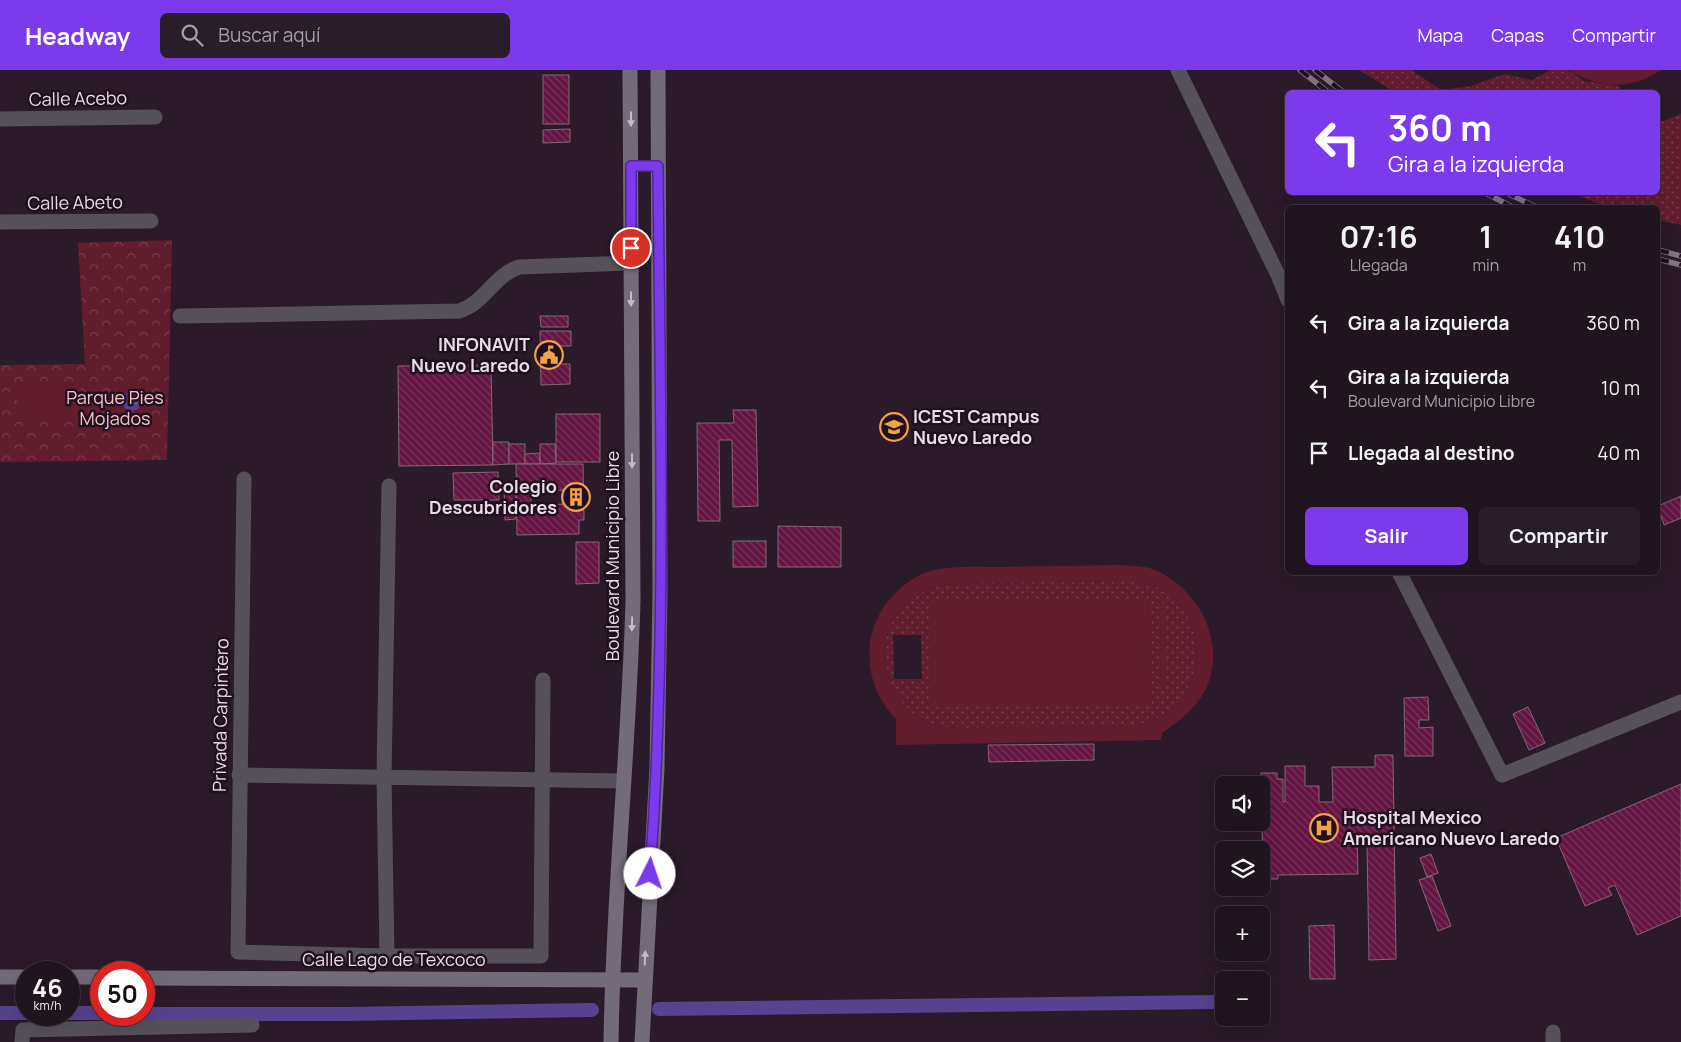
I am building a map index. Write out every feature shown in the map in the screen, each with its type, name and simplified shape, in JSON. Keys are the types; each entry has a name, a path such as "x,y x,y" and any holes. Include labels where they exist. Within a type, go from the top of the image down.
{"main road":[{"name":"Boulevard Municipio Libre","path":"611,1042 612,980 631,666 632,340 630,70"},
{"path":"642,1042 657,768 660,593 658,70"},
{"path":"631,166 658,166"},
{"path":"632,340 659,339"},
{"path":"631,666 658,668"},
{"path":"0,977 15,977"},
{"name":"Calle Lago de Texcoco","path":"155,978 644,980"}],"street":[{"path":"1178,70 1278,274 1285,292"},
{"name":"Calle Acebo","path":"0,119 156,117"},
{"name":"Calle Abeto","path":"0,222 151,221"},
{"path":"180,316 459,311 474,304 510,270 518,267 631,263"},
{"name":"Privada Carpintero","path":"244,479 238,952 386,956"},
{"path":"389,486 384,777 386,956 541,956 542,680"},
{"path":"1401,575 1502,775 1681,702"},
{"path":"239,774 623,782"},
{"path":"22,1042 23,1030 252,1025"}],"green space":[{"path":"1359,70 1411,70 1441,90 1392,90"},
{"path":"1550,70 1568,70 1584,81 1619,86 1621,90 1441,90 1471,86 1504,74 1532,80"},
{"path":"1569,70 1661,70 1650,77 1638,81 1615,85 1592,81"},
{"path":"1681,114 1681,225 1660,220 1660,205 1602,205 1577,195 1660,195 1660,122"},
{"name":"Parque Pies Mojados","path":"172,240 167,460 0,462 0,365 85,364 78,243"},
{"path":"17,386 79,386 82,422 17,422"},
{"path":"1117,565 1146,567 1171,579 1197,605 1212,639 1211,676 1203,694 1185,716 1162,733 1161,740 896,745 896,719 883,702 874,684 869,653 872,632 882,610 906,583 927,572 944,568","holes":["1129,581 1151,585 1168,594 1181,606 1190,621 1195,638 1194,674 1187,690 1172,709 1156,719 1132,726 944,727 919,718 904,704 893,687 886,668 885,648 890,628 899,610 915,596 926,590 959,583"]},
{"path":"1129,581 1151,585 1168,594 1181,606 1190,621 1195,638 1194,674 1187,690 1172,709 1150,721 1132,726 962,728 939,726 919,718 904,704 893,687 886,668 885,648 890,628 899,610 915,596 931,588 959,583","holes":["893,635 921,635 922,679 894,679"]},
{"path":"1160,597 1163,597 1164,687 1161,687"},
{"path":"1149,600 1151,705 931,707 929,602"}],"water":[{"path":"128,391 136,391 142,397 142,405 136,411 128,411 122,405 122,397"}],"building":[{"path":"543,75 569,75 569,124 543,124"},
{"path":"570,129 570,142 543,143 543,130"},
{"path":"540,316 568,316 568,327 541,327"},
{"name":"INFONAVIT Nuevo Laredo","path":"540,331 571,331 571,346 557,346 557,364 570,364 570,384 541,385"},
{"path":"491,365 493,465 399,466 398,366"},
{"path":"733,410 756,410 758,506 733,507 732,440 719,440 720,521 698,521 697,423 734,423"},
{"path":"556,414 600,414 600,462 556,462"},
{"path":"493,442 509,442 509,464 493,465"},
{"path":"509,444 525,444 525,464 509,464"},
{"path":"540,444 555,444 556,463 540,464"},
{"path":"539,453 540,464 525,464 525,454"},
{"name":"Colegio Descubridores","path":"516,464 583,464 584,520 579,520 579,534 517,535","holes":["568,490 568,504 531,505 531,491"]},
{"path":"498,472 499,500 454,500 453,473"},
{"path":"516,485 516,519 505,520 504,486"},
{"path":"1681,496 1681,518 1664,525 1660,505"},
{"path":"778,526 841,527 841,567 778,567"},
{"path":"733,541 766,541 766,567 733,567"},
{"path":"576,542 599,542 599,583 576,584"},
{"path":"1428,697 1429,720 1419,720 1419,728 1433,727 1433,756 1405,756 1404,698"},
{"path":"1528,707 1545,743 1529,750 1513,714"},
{"path":"1094,744 1094,760 989,762 988,745"},
{"path":"1375,755 1393,755 1396,959 1369,960 1367,845 1362,845 1362,838 1357,838 1358,874 1278,875 1278,879 1270,879 1270,841 1262,841 1262,831 1270,831 1270,776 1261,776 1261,773 1277,773 1277,779 1283,779 1283,802 1285,802 1285,766 1305,766 1305,786 1319,786 1319,802 1333,802 1332,767 1375,767"},
{"path":"1681,784 1681,916 1637,935 1615,885 1608,888 1612,895 1585,906 1556,838"},
{"path":"1431,854 1438,873 1427,877 1420,858"},
{"path":"1432,876 1451,926 1438,931 1419,880"},
{"path":"1334,925 1335,979 1310,979 1309,926"}],"waterway":[{"path":"659,1009 1214,1002"},
{"path":"155,1014 346,1014 592,1010"},
{"path":"0,1013 15,1013"},
{"path":"80,1013 90,1013"}],"railway":[{"path":"1300,70 1325,90"},
{"path":"1315,70 1340,90"},
{"path":"1490,195 1508,205"},
{"path":"1511,195 1532,205"},
{"path":"1660,251 1681,256"},
{"path":"1660,260 1681,265"}],"place":[{"name":"INFONAVIT Nuevo Laredo","path":"549,355"},
{"name":"ICEST Campus Nuevo Laredo","path":"894,427"},
{"name":"Colegio Descubridores","path":"576,497"},
{"name":"Hospital Mexico Americano Nuevo Laredo","path":"1324,828"}],"route":[{"path":"631,248 631,166 658,166 660,593 657,768 650,874"}]}
